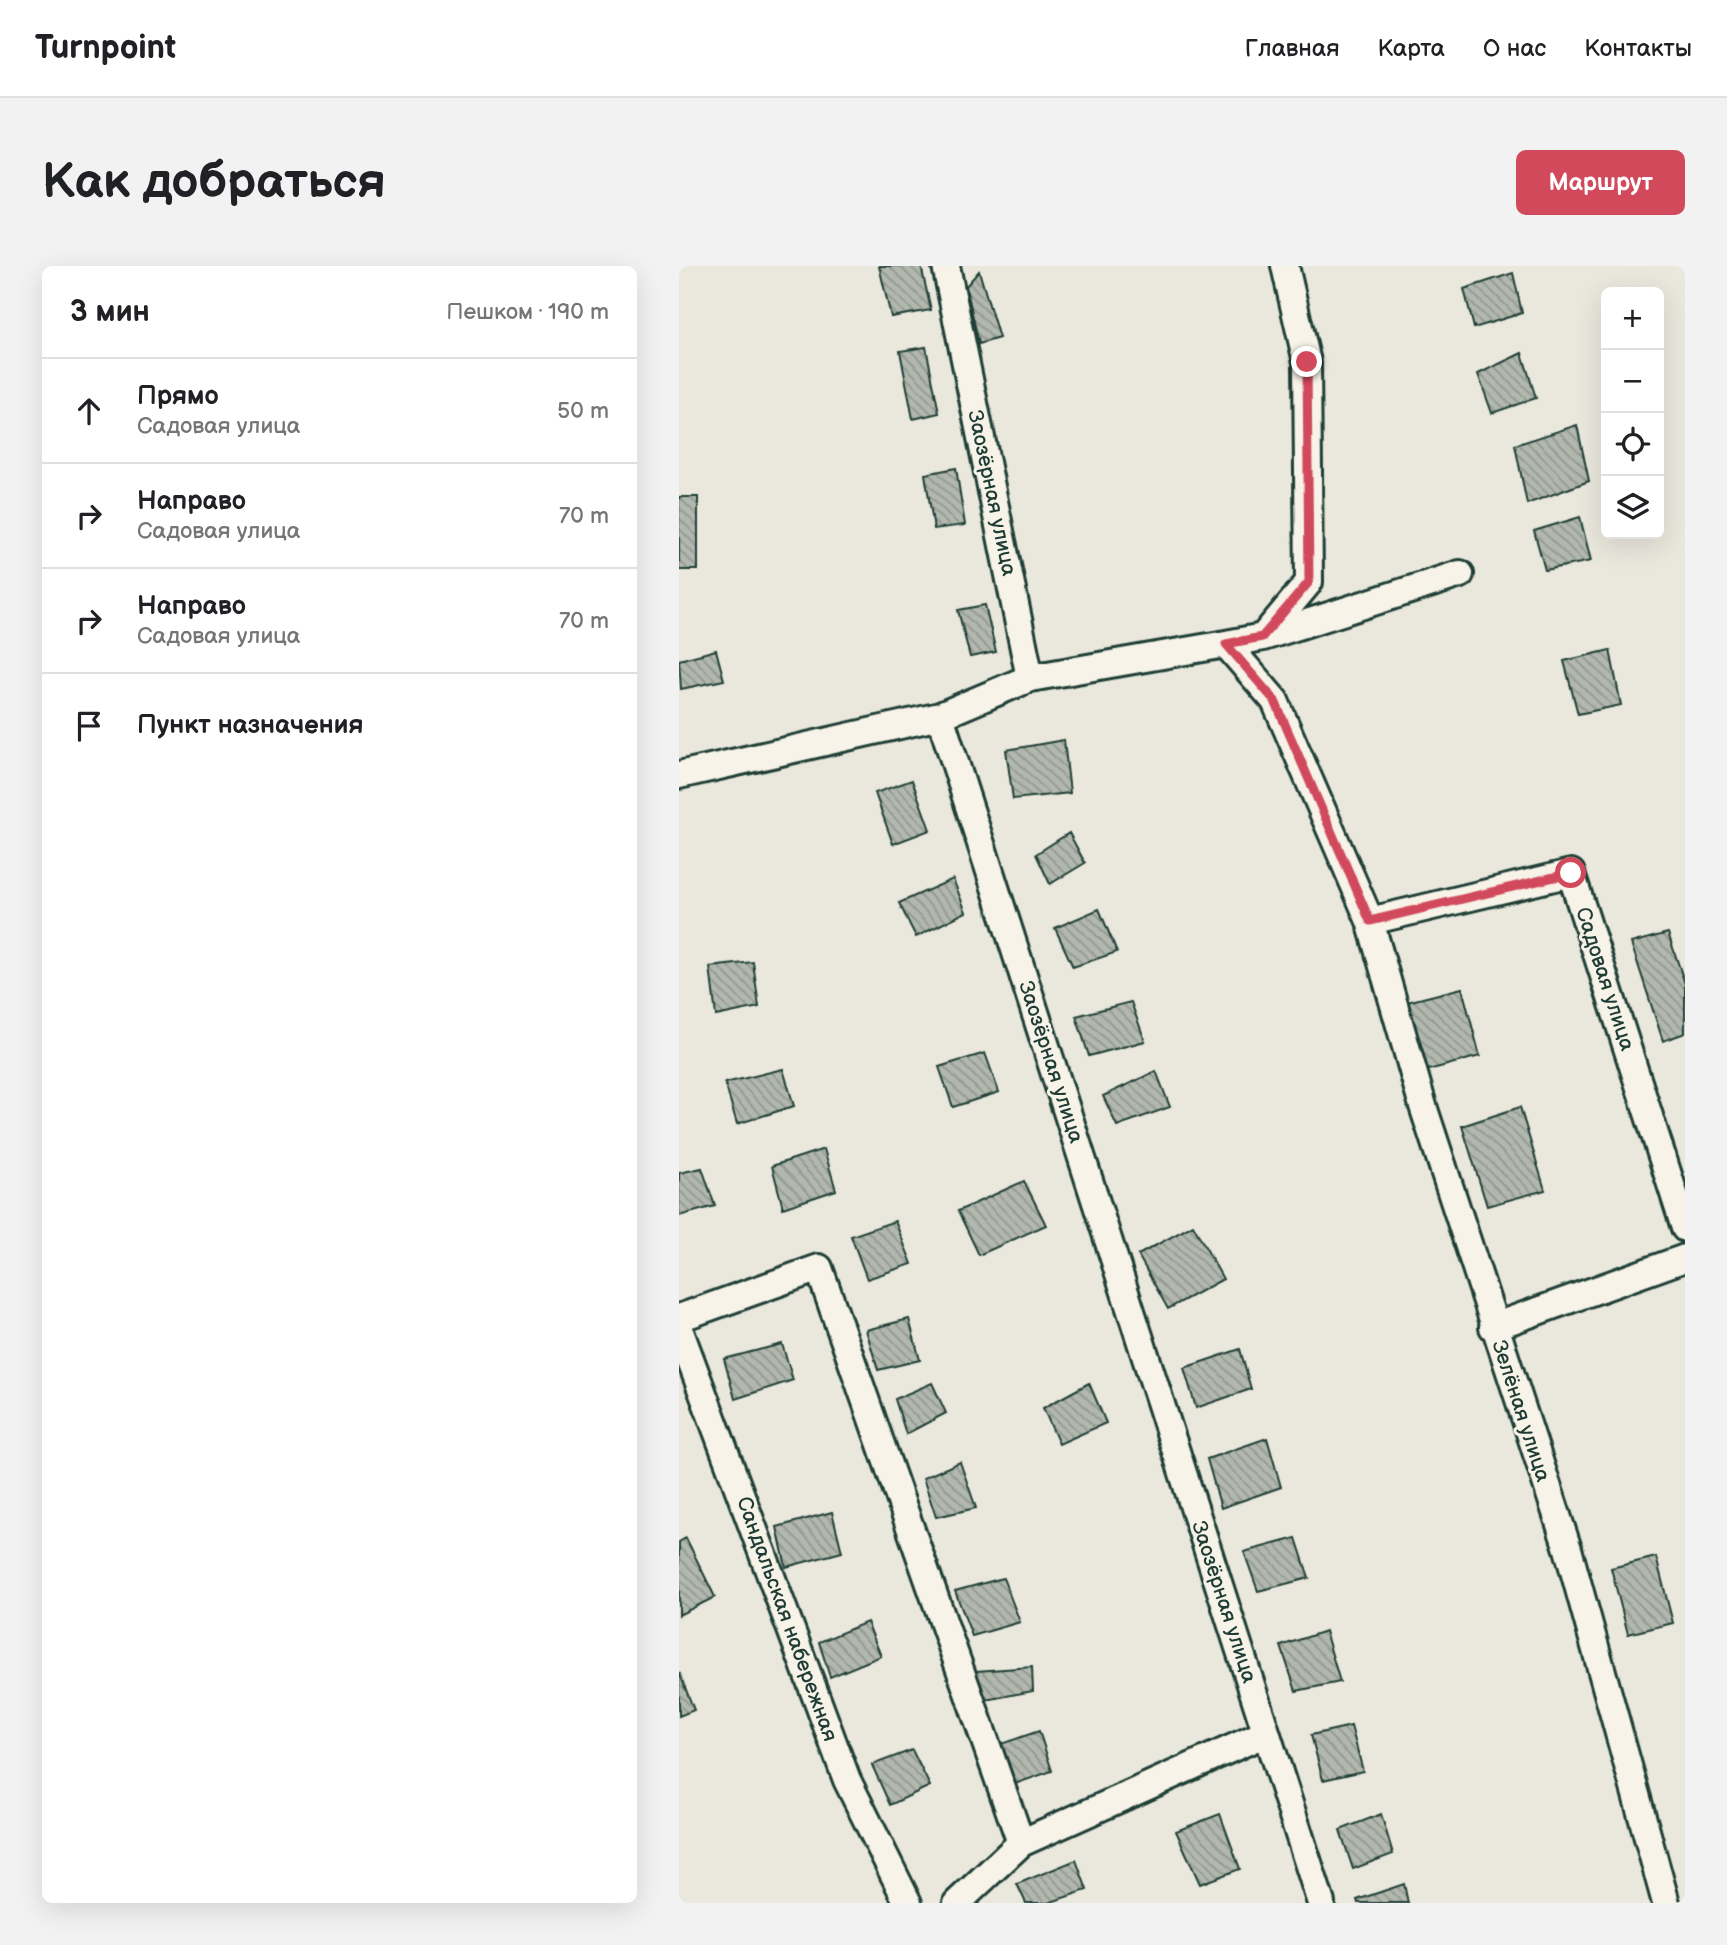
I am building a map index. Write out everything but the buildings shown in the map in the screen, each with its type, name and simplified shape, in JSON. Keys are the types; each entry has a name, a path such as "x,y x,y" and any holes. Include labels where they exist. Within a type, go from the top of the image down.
{"street":[{"name":"Заозёрная улица","path":"946,266 1030,678"},
{"path":"1262,637 1309,582 1307,362 1285,266"},
{"path":"679,775 940,716 1030,678 1262,637 1460,574"},
{"path":"1226,644 1275,701 1370,921"},
{"name":"Заозёрная улица","path":"940,716 1321,1903"},
{"name":"Садовая улица","path":"1370,921 1571,873 1685,1228"},
{"name":"Зелёная улица","path":"1370,921 1423,1106 1493,1327 1568,1549 1665,1903"},
{"path":"1493,1327 1685,1258"},
{"path":"679,1318 819,1268 1021,1843"},
{"name":"Сандальская набережная","path":"679,1329 847,1780 908,1903"},
{"path":"957,1903 1021,1843 1266,1733"}],"route":[{"path":"1307,362 1309,582 1262,637 1226,644 1275,701 1370,921 1571,873"}]}
